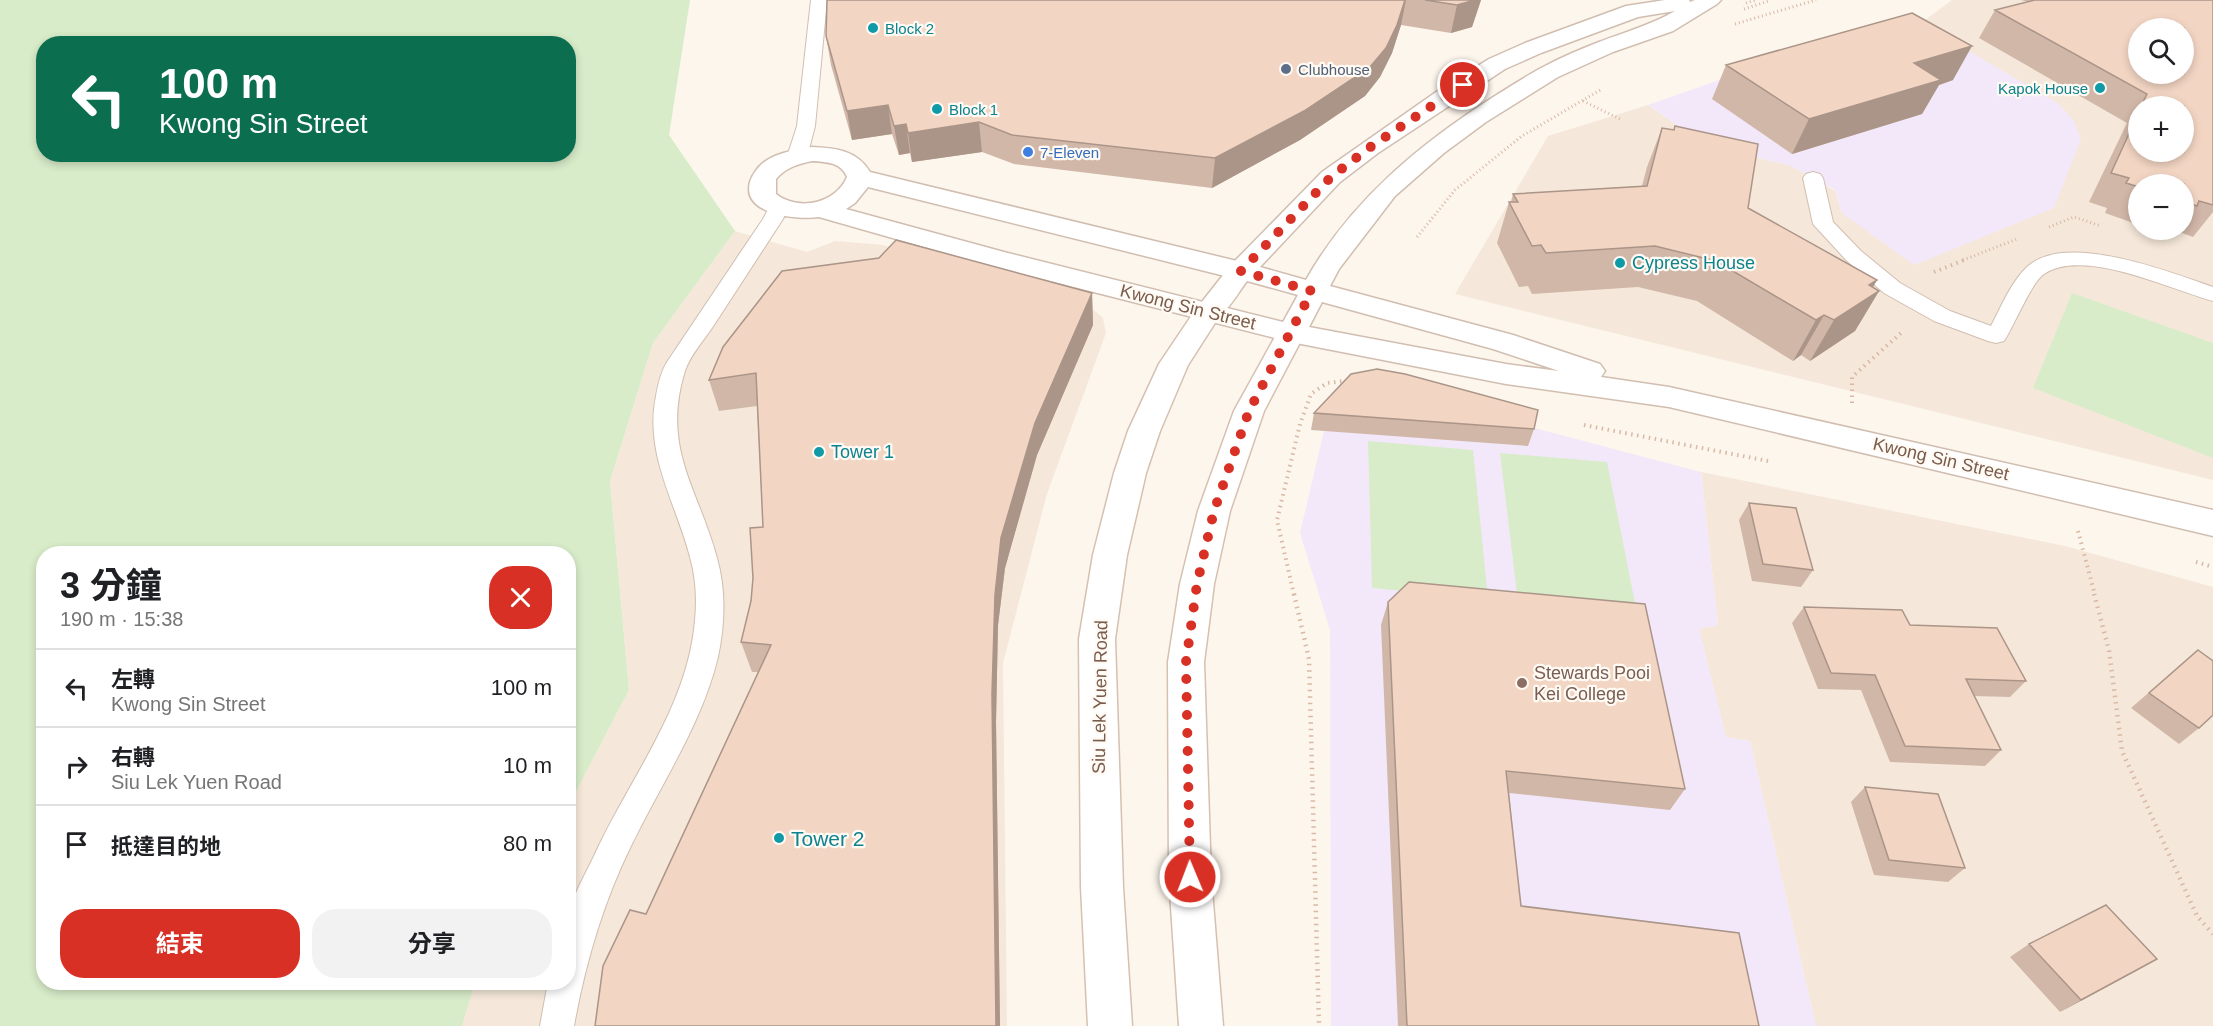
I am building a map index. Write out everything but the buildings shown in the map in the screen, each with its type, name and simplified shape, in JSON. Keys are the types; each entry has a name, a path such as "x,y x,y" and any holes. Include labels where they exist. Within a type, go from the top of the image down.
{"street":[{"name":"Siu Lek Yuen Road","path":"1110,1026 1102,876 1097,639 1110,555 1130,473 1144,430 1174,364 1208,312 1241,271 1331,177 1369,148 1497,64 1533,48 1634,11 1710,0"},
{"name":"Siu Lek Yuen Road","path":"1201,1026 1190,877 1186,662 1197,584 1214,511 1249,411 1312,291 1340,250 1386,191 1452,135 1497,104 1551,72 1605,48 1665,26 1710,0"},
{"path":"778,206 768,201 762,193 761,185 772,168 797,157 812,154 840,157 851,162 860,177"},
{"name":"Kwong Sin Street","path":"778,206 791,210 818,209 844,200 853,193 860,177 1241,271 1503,342 1669,397"},
{"name":"Kwong Sin Street","path":"818,209 997,259 1291,333 1506,374 1669,397 2213,524"}],"lane":[{"path":"797,157 806,126 819,0"},
{"path":"1813,178 1823,224 1854,256 1892,288 1942,316 1996,336 2035,270 2058,260 2117,263 2213,294"},
{"path":"576,945 583,921 608,860 686,707 703,662 710,619 708,579 700,543 668,455 664,434 668,391 675,367 772,219 778,206"},
{"path":"557,1026 564,990"}],"path":[{"path":"1730,26 1816,0"},
{"path":"1417,237 1455,190 1522,136 1602,89"},
{"path":"1576,98 1620,118"},
{"path":"1852,377 1852,407"},
{"path":"1319,1026 1310,658 1277,520 1300,424 1311,393 1327,383 1354,382"},
{"path":"1574,422 1771,461"},
{"path":"2067,528 2078,530 2109,650 2122,751 2197,916 2213,934"}],"shaded area":[{"path":"1952,0 2213,0 2213,480 1455,294 1548,136 1648,105 1705,145 1791,166 1813,178 1835,191 1842,213 1921,23"},
{"path":"1921,23 2059,104 2074,121 2081,139 2054,208 1914,265 1842,213 1835,190 1791,166 1705,145 1648,105 1785,57"},
{"path":"735,231 807,252 835,241 883,245 1089,306 1103,318 1106,333 1047,494 1003,663 1007,1026 462,1026 473,990 576,990 576,792 629,690 610,481 653,343"},
{"name":"Stewards Pooi Kei College","path":"1335,405 1489,416 1701,472 1718,625 1699,629 1726,737 1750,741 1816,1026 1331,1026 1330,630 1300,533 1324,431"},
{"path":"1701,472 2065,546 2213,587 2213,1026 1816,1026 1750,741 1726,737 1699,629 1718,625"}],"green space":[{"path":"0,0 690,0 669,135 735,231 653,343 610,481 629,690 576,792 576,546 36,546 36,990 473,990 462,1026 0,1026"},
{"path":"2072,293 2213,343 2213,458 2033,388"},
{"path":"1368,441 1473,450 1488,599 1372,588"},
{"path":"1500,453 1607,462 1637,613 1518,602"}],"place":[{"name":"Block 2","path":"873,28"},
{"name":"Clubhouse","path":"1286,69"},
{"name":"Kapok House","path":"2100,88"},
{"name":"Block 1","path":"937,109"},
{"name":"7-Eleven","path":"1028,152"},
{"name":"Cypress House","path":"1620,263"},
{"name":"Tower 1","path":"819,452"},
{"name":"Stewards Pooi Kei College","path":"1522,683"},
{"name":"Tower 2","path":"779,838"}],"route":[{"path":"1190,877 1185,712 1186,662 1197,584 1214,511 1249,411 1312,291 1241,271 1331,177 1369,148 1463,85"}]}
